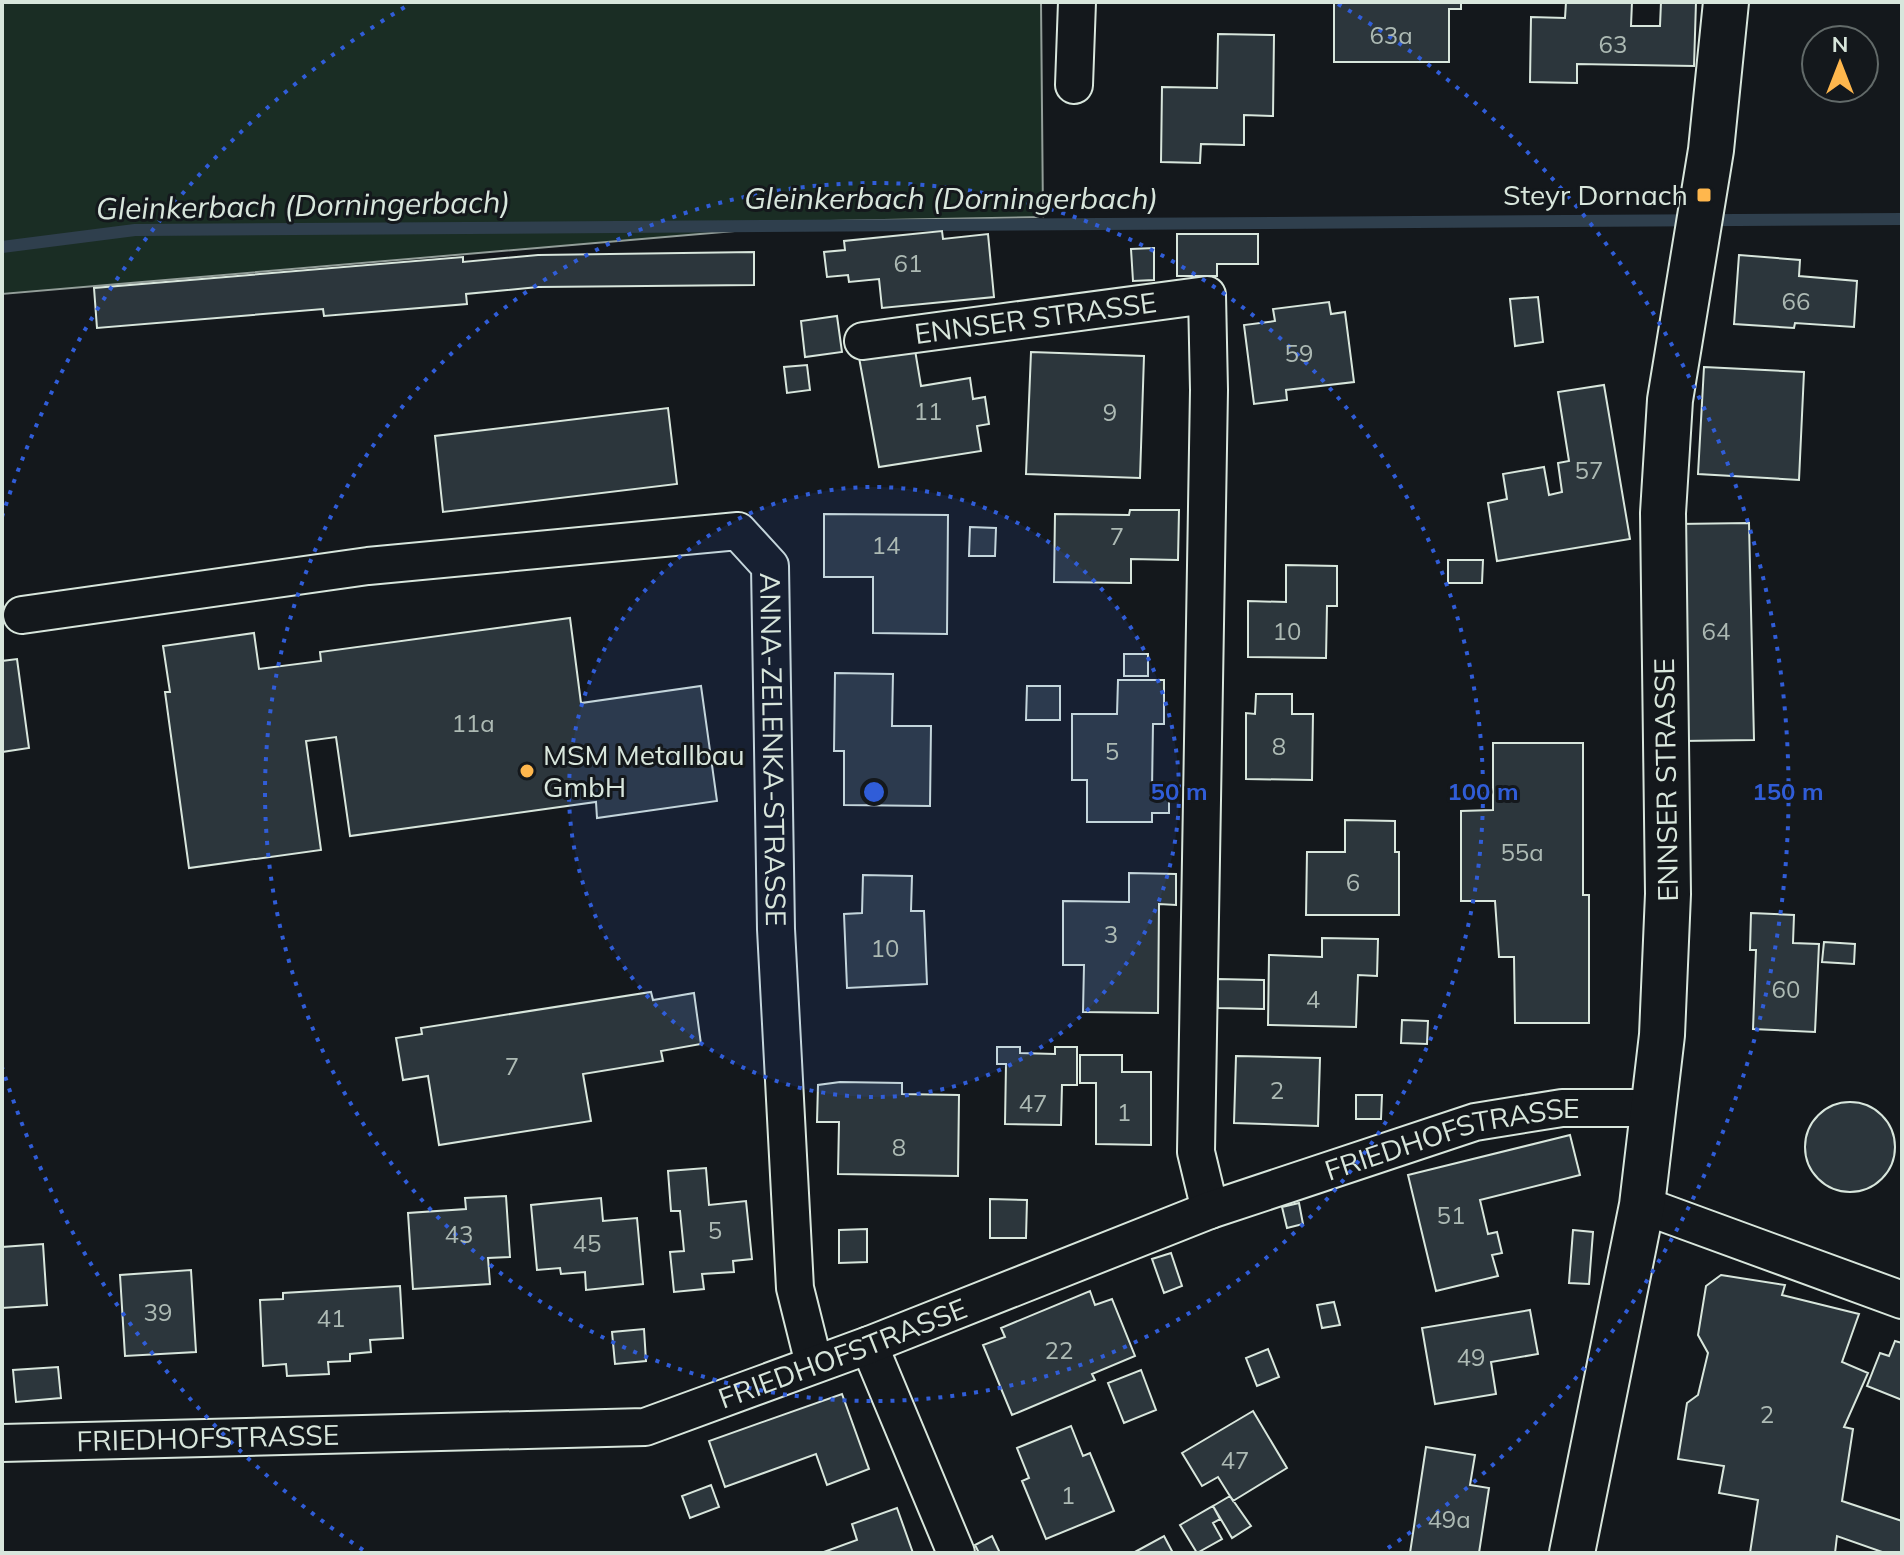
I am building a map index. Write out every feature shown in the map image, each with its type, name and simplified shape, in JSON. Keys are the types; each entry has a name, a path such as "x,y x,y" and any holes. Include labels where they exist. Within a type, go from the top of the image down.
{"street":[{"path":"1074,85 1077,2"},
{"name":"ENNSER STRASSE","path":"1572,1553 1642,1205 1662,1035 1668,894 1663,513 1670,400 1704,195 1726,2"},
{"name":"ENNSER STRASSE","path":"863,341 1207,295 1209,405 1196,1152 1210,1210"},
{"name":"ANNA-ZELENKA-STRASSE","path":"22,615 368,566 738,531 770,566 776,929 795,1288 814,1364"},
{"name":"FRIEDHOFSTRASSE","path":"2,1443 645,1427 869,1345 1210,1210 1475,1122 1562,1108 1653,1108"},
{"path":"1642,1205 1902,1300"},
{"path":"869,1345 956,1553"}],"green space":[{"path":"2,2 1041,2 1043,217 776,222 769,228 2,294"}],"building":[{"path":"1334,2 1461,2 1461,9 1449,9 1449,62 1334,62"},
{"path":"1566,2 1632,2 1631,26 1660,26 1661,2 1696,2 1694,66 1577,64 1577,83 1530,82 1531,17 1565,18"},
{"path":"1218,34 1274,35 1273,116 1244,115 1244,145 1201,144 1200,163 1161,162 1162,87 1217,88"},
{"path":"942,231 943,239 988,234 994,297 882,308 879,279 849,282 848,275 827,277 824,252 845,250 844,241"},
{"path":"1177,234 1258,234 1258,264 1217,264 1217,276 1177,276"},
{"path":"1154,248 1154,280 1133,281 1131,249"},
{"path":"754,252 754,285 538,287 466,294 467,304 324,316 323,309 97,328 94,288 463,257 463,262 538,255"},
{"path":"1739,255 1800,260 1799,276 1857,281 1854,327 1795,323 1794,328 1734,324"},
{"path":"1538,297 1543,342 1515,346 1510,299"},
{"path":"1329,302 1331,314 1345,312 1354,382 1286,390 1287,400 1254,404 1244,325 1275,321 1273,309"},
{"path":"837,316 842,352 805,357 801,321"},
{"path":"914,344 921,386 970,378 973,399 985,397 989,424 977,426 981,451 879,467 858,352"},
{"path":"1031,352 1144,356 1140,478 1026,474"},
{"path":"807,365 810,390 787,393 784,367"},
{"path":"1704,367 1804,372 1799,480 1698,474"},
{"path":"1604,385 1630,539 1497,561 1488,503 1507,499 1503,474 1544,467 1549,495 1562,492 1558,463 1569,461 1558,392"},
{"path":"668,408 677,484 443,512 435,436"},
{"path":"1130,510 1179,510 1178,560 1131,559 1131,583 1054,582 1055,514 1129,515"},
{"path":"824,514 948,515 947,634 873,633 873,577 824,577"},
{"path":"1749,523 1754,740 1682,741 1677,524"},
{"path":"970,527 996,528 995,556 969,556"},
{"path":"1448,560 1483,560 1482,583 1448,583"},
{"path":"1286,565 1337,566 1337,606 1327,606 1326,658 1248,657 1248,601 1286,602"},
{"name":"MSM Metallbau GmbH","path":"570,618 581,703 701,686 717,801 597,818 596,802 350,836 336,737 306,741 321,850 189,868 165,692 170,692 163,646 254,633 259,669 321,661 320,652"},
{"path":"1124,654 1148,654 1148,676 1124,676"},
{"path":"17,659 29,748 2,752 2,661"},
{"path":"835,673 893,674 892,726 931,726 930,806 844,805 844,751 834,751"},
{"path":"1118,680 1164,680 1164,724 1153,724 1152,789 1169,789 1169,813 1152,813 1152,822 1087,822 1087,780 1072,780 1072,714 1117,714"},
{"path":"1027,686 1060,686 1060,720 1026,720"},
{"path":"1256,694 1292,694 1292,714 1313,714 1312,780 1246,779 1246,713 1255,714"},
{"path":"1493,743 1583,743 1583,895 1589,895 1589,1023 1515,1023 1514,957 1499,957 1495,901 1461,901 1461,811 1493,810"},
{"path":"1345,820 1395,821 1395,852 1399,852 1399,915 1306,915 1307,852 1345,852"},
{"path":"1129,873 1176,874 1176,905 1159,904 1158,1013 1083,1012 1084,965 1063,965 1063,901 1129,902"},
{"path":"863,875 912,876 911,911 924,911 927,984 847,988 844,914 862,913"},
{"path":"1751,913 1794,915 1793,943 1819,944 1815,1032 1753,1029 1756,950 1750,950"},
{"path":"1322,938 1378,939 1377,976 1358,975 1356,1027 1268,1025 1269,955 1322,957"},
{"path":"1824,942 1855,944 1854,964 1822,962"},
{"path":"1218,979 1264,980 1264,1009 1218,1008"},
{"path":"651,992 653,1000 694,993 701,1044 661,1051 663,1061 583,1074 591,1121 439,1145 428,1076 403,1080 396,1038 422,1034 421,1028"},
{"path":"1402,1020 1428,1021 1427,1044 1401,1043"},
{"path":"997,1047 1020,1047 1020,1053 1055,1054 1055,1047 1077,1047 1077,1085 1062,1085 1061,1125 1005,1124 1006,1064 997,1064"},
{"path":"1080,1055 1122,1055 1122,1072 1151,1072 1151,1145 1096,1144 1096,1083 1080,1083"},
{"path":"1236,1056 1320,1058 1318,1126 1234,1123"},
{"path":"840,1082 902,1083 902,1094 959,1095 958,1176 838,1174 839,1122 817,1122 818,1085"},
{"path":"1356,1095 1382,1095 1381,1119 1356,1119"},
{"path":"1850,1102 1867,1106 1882,1115 1891,1130 1895,1147 1891,1164 1882,1179 1867,1188 1850,1192 1833,1188 1818,1179 1809,1164 1805,1147 1809,1130 1818,1115 1833,1106"},
{"path":"1570,1135 1580,1175 1480,1200 1488,1234 1497,1232 1502,1253 1492,1255 1498,1276 1436,1291 1408,1175"},
{"path":"706,1168 709,1205 746,1201 752,1259 733,1261 734,1272 702,1274 704,1289 674,1292 670,1252 684,1251 680,1211 671,1211 668,1171"},
{"path":"506,1196 510,1257 488,1258 490,1284 413,1289 408,1213 466,1209 465,1198"},
{"path":"601,1198 603,1221 637,1218 643,1284 586,1290 585,1272 561,1274 560,1268 537,1270 531,1205"},
{"path":"990,1199 1027,1200 1026,1238 990,1238"},
{"path":"1299,1203 1303,1224 1287,1228 1282,1207"},
{"path":"867,1229 867,1262 839,1263 839,1230"},
{"path":"1573,1230 1593,1232 1589,1284 1569,1283"},
{"path":"43,1244 47,1305 2,1308 2,1247"},
{"path":"1171,1253 1182,1286 1164,1293 1152,1259"},
{"path":"191,1270 196,1352 125,1356 120,1275"},
{"path":"1721,1275 1785,1285 1782,1295 1859,1314 1842,1362 1868,1373 1844,1427 1853,1429 1842,1501 1902,1521 1902,1553 1885,1553 1837,1536 1835,1553 1750,1553 1758,1500 1719,1493 1724,1466 1678,1459 1687,1403 1698,1395 1708,1353 1698,1335 1706,1286"},
{"path":"400,1286 403,1338 370,1340 371,1352 350,1354 350,1361 328,1362 329,1374 287,1376 286,1364 263,1366 260,1300 283,1299 283,1293"},
{"path":"1090,1291 1095,1305 1112,1299 1135,1356 1092,1374 1095,1380 1012,1415 983,1345 1005,1337 1001,1328"},
{"path":"1334,1302 1340,1325 1322,1328 1317,1305"},
{"path":"1530,1310 1538,1354 1491,1362 1496,1394 1435,1404 1422,1328"},
{"path":"644,1329 646,1361 615,1364 612,1332"},
{"path":"1895,1341 1902,1343 1902,1400 1867,1386 1880,1353 1889,1356"},
{"path":"1268,1349 1279,1377 1257,1386 1246,1358"},
{"path":"58,1367 61,1398 16,1402 13,1370"},
{"path":"1141,1370 1156,1410 1124,1423 1108,1383"},
{"path":"842,1394 869,1469 827,1485 816,1454 725,1487 709,1441"},
{"path":"1253,1411 1287,1468 1233,1501 1218,1477 1202,1486 1182,1453"},
{"path":"1071,1426 1083,1456 1090,1453 1114,1511 1046,1539 1022,1481 1029,1478 1017,1448"},
{"path":"1426,1447 1475,1455 1470,1485 1489,1488 1479,1553 1410,1553"},
{"path":"711,1485 719,1507 690,1518 682,1496"},
{"path":"1230,1496 1251,1526 1232,1538 1213,1506"},
{"path":"1213,1506 1220,1519 1213,1523 1222,1539 1197,1553 1180,1525"},
{"path":"897,1508 913,1553 821,1553 857,1540 852,1524"},
{"path":"992,1536 1000,1553 979,1553 975,1545"},
{"path":"1164,1536 1173,1553 1133,1553"}],"waterway":[{"name":"Gleinkerbach (Dorningerbach)","path":"2,247 135,230 1902,219"}],"place":[{"name":"Steyr Dornach","path":"1704,195"},
{"name":"MSM Metallbau GmbH","path":"527,771"}]}
